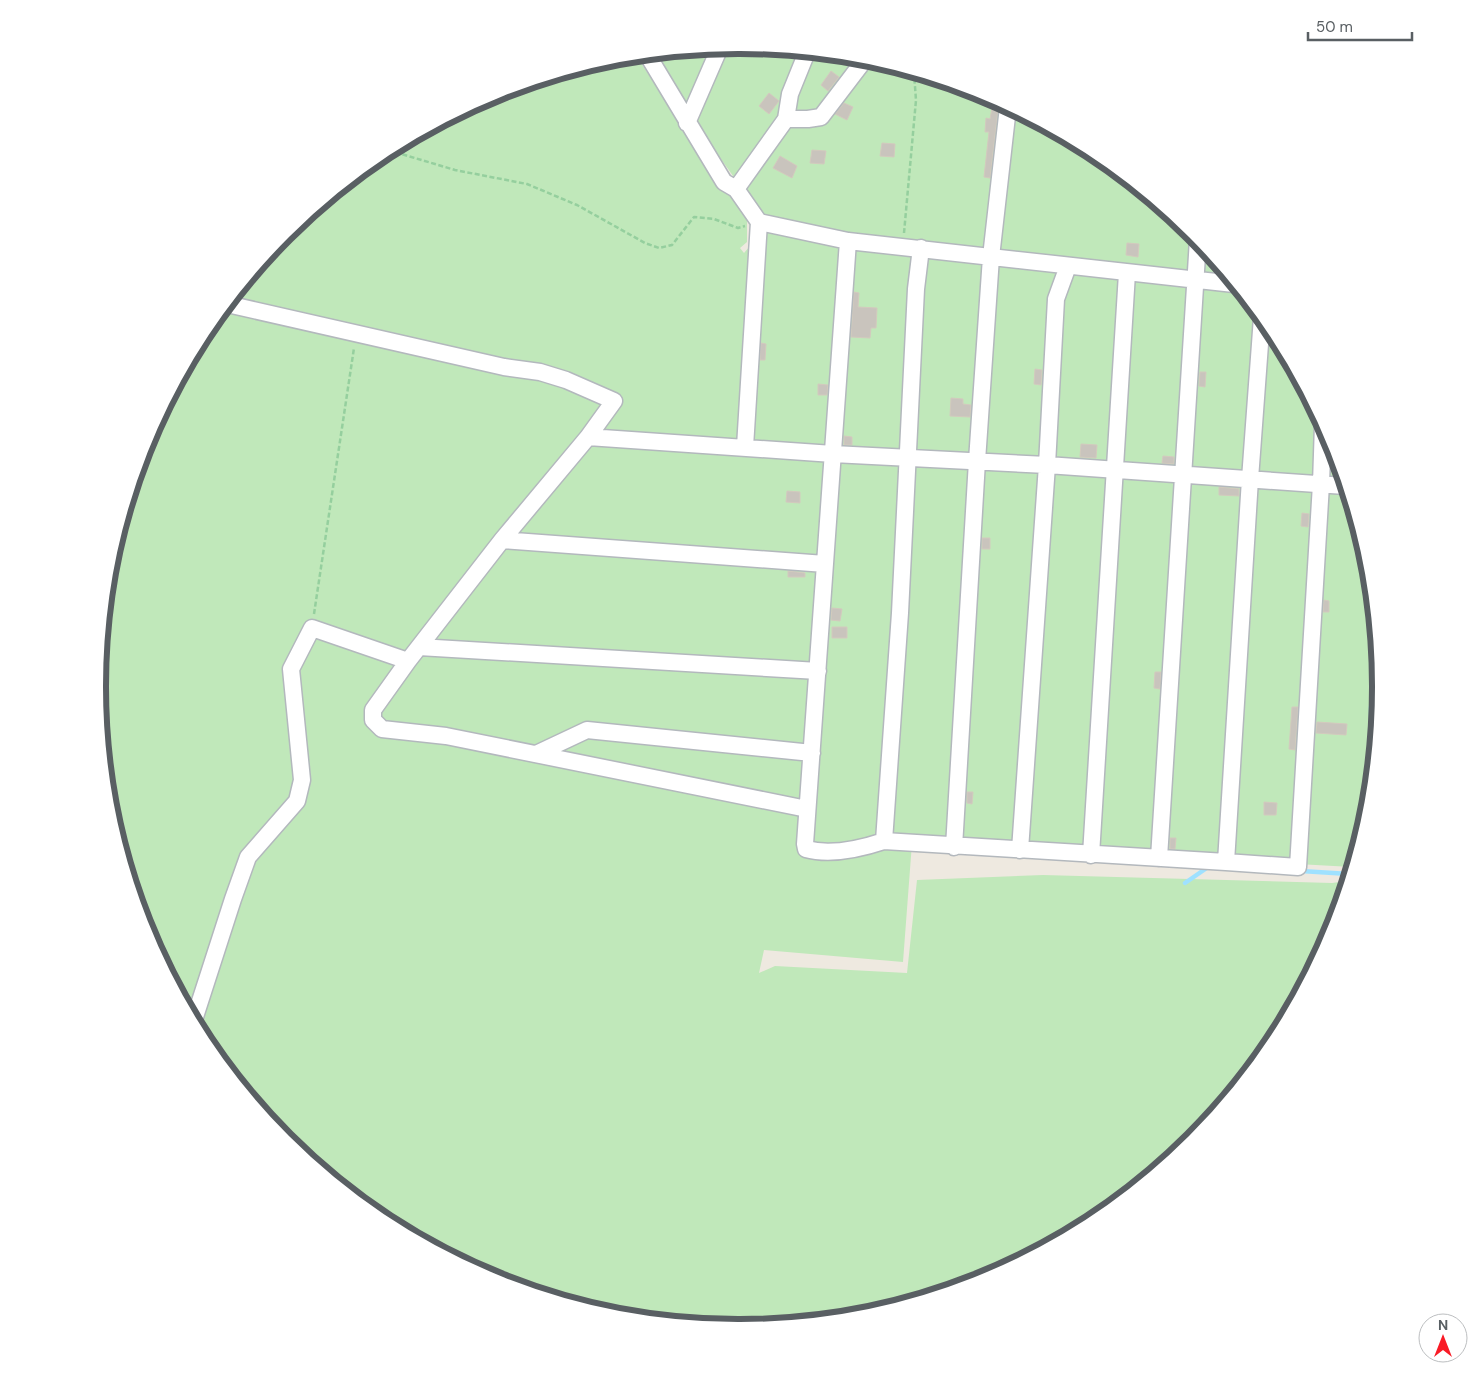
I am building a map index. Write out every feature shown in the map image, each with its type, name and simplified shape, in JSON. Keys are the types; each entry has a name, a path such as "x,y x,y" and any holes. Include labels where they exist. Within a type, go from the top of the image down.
{"lane":[{"path":"687,123 717,55"},
{"path":"736,190 786,119 790,94 805,57"},
{"path":"650,60 724,182 736,190 759,222 745,447"},
{"path":"786,119 821,117 860,66"},
{"path":"954,847 991,257 1007,114"},
{"path":"759,222 848,241 1226,283"},
{"path":"848,241 806,848 843,851 884,841 954,847 1298,867 1322,441"},
{"path":"884,841 900,613 916,289 921,248"},
{"path":"1159,858 1197,251"},
{"path":"1020,850 1056,299 1068,266"},
{"path":"1091,854 1127,272"},
{"path":"234,306 504,367 540,372 566,380 614,401 588,437 502,540 372,710 373,720 382,729 446,736 808,809"},
{"path":"1226,862 1261,329"},
{"path":"588,437 833,454 1046,465 1339,485"},
{"path":"502,540 826,564"},
{"path":"197,1012 248,857 297,801 302,780 291,669 312,628 408,661"},
{"path":"419,647 818,671"},
{"path":"536,754 587,730 812,752"}],"path":[{"path":"903,246 916,100 914,79"},
{"path":"399,153 455,170 527,184 577,205 645,243 659,248 672,245 694,217 714,219 738,228 759,222"},
{"path":"312,628 356,334"}],"green space":[{"path":"739,54 822,59 903,75 981,102 1019,119 1055,139 1091,160 1124,185 1156,211 1215,269 1241,301 1287,370 1324,444 1338,483 1360,563 1370,645 1372,686 1366,769 1360,810 1345,867 912,843 903,962 764,950 759,973 775,966 907,973 917,880 1043,875 1340,882 1324,929 1287,1003 1241,1072 1215,1104 1186,1134 1124,1188 1091,1213 1019,1254 942,1286 903,1298 862,1307 822,1314 780,1318 698,1318 656,1314 575,1298 536,1286 459,1254 423,1234 387,1213 322,1162 263,1104 237,1072 191,1003 172,966 154,929 128,850 118,810 108,728 106,686 108,645 118,563 140,483 154,444 191,370 213,335 263,269 292,239 322,211 387,160 459,119 536,87 575,75 640,62 708,167 736,195 747,215 747,242 740,248 744,253 750,246 751,201 703,134 658,59"}],"building":[{"path":"831,71 839,77 828,91 821,85"},
{"path":"769,93 779,101 769,114 759,106"},
{"path":"844,103 853,107 847,120 835,114"},
{"path":"992,108 998,110 990,178 984,177 989,132 985,132 986,118 990,119"},
{"path":"882,143 895,144 894,157 880,156"},
{"path":"812,150 826,151 824,164 810,163"},
{"path":"780,156 797,166 792,178 773,168"},
{"path":"1127,243 1139,244 1138,257 1126,255"},
{"path":"854,292 859,293 858,307 877,308 876,328 871,328 870,338 851,337"},
{"path":"761,343 766,344 765,360 760,360"},
{"path":"1035,369 1042,370 1041,385 1034,384"},
{"path":"1200,372 1206,372 1205,387 1199,386"},
{"path":"818,384 828,385 827,395 818,395"},
{"path":"951,398 963,399 963,404 971,405 970,417 950,416"},
{"path":"844,436 852,437 852,445 844,445"},
{"path":"1081,444 1097,445 1096,458 1080,457"},
{"path":"1163,456 1174,457 1174,464 1162,463"},
{"path":"1219,487 1239,489 1239,496 1219,495"},
{"path":"787,491 800,492 800,503 786,502"},
{"path":"1302,513 1309,514 1308,527 1301,526"},
{"path":"982,538 990,538 990,549 982,549"},
{"path":"788,571 805,573 805,577 788,577"},
{"path":"1324,600 1329,601 1329,612 1323,612"},
{"path":"832,608 842,609 840,621 831,620"},
{"path":"832,627 847,627 847,638 832,638"},
{"path":"1155,672 1161,672 1160,689 1154,688"},
{"path":"1292,707 1298,707 1295,750 1289,749"},
{"path":"1317,722 1347,724 1346,735 1316,733"},
{"path":"967,792 973,792 972,804 967,803"},
{"path":"1264,802 1277,803 1276,815 1264,815"},
{"path":"1170,838 1176,838 1175,849 1170,849"}],"waterway":[{"path":"1185,883 1211,865"},
{"path":"1301,871 1343,874"}]}
